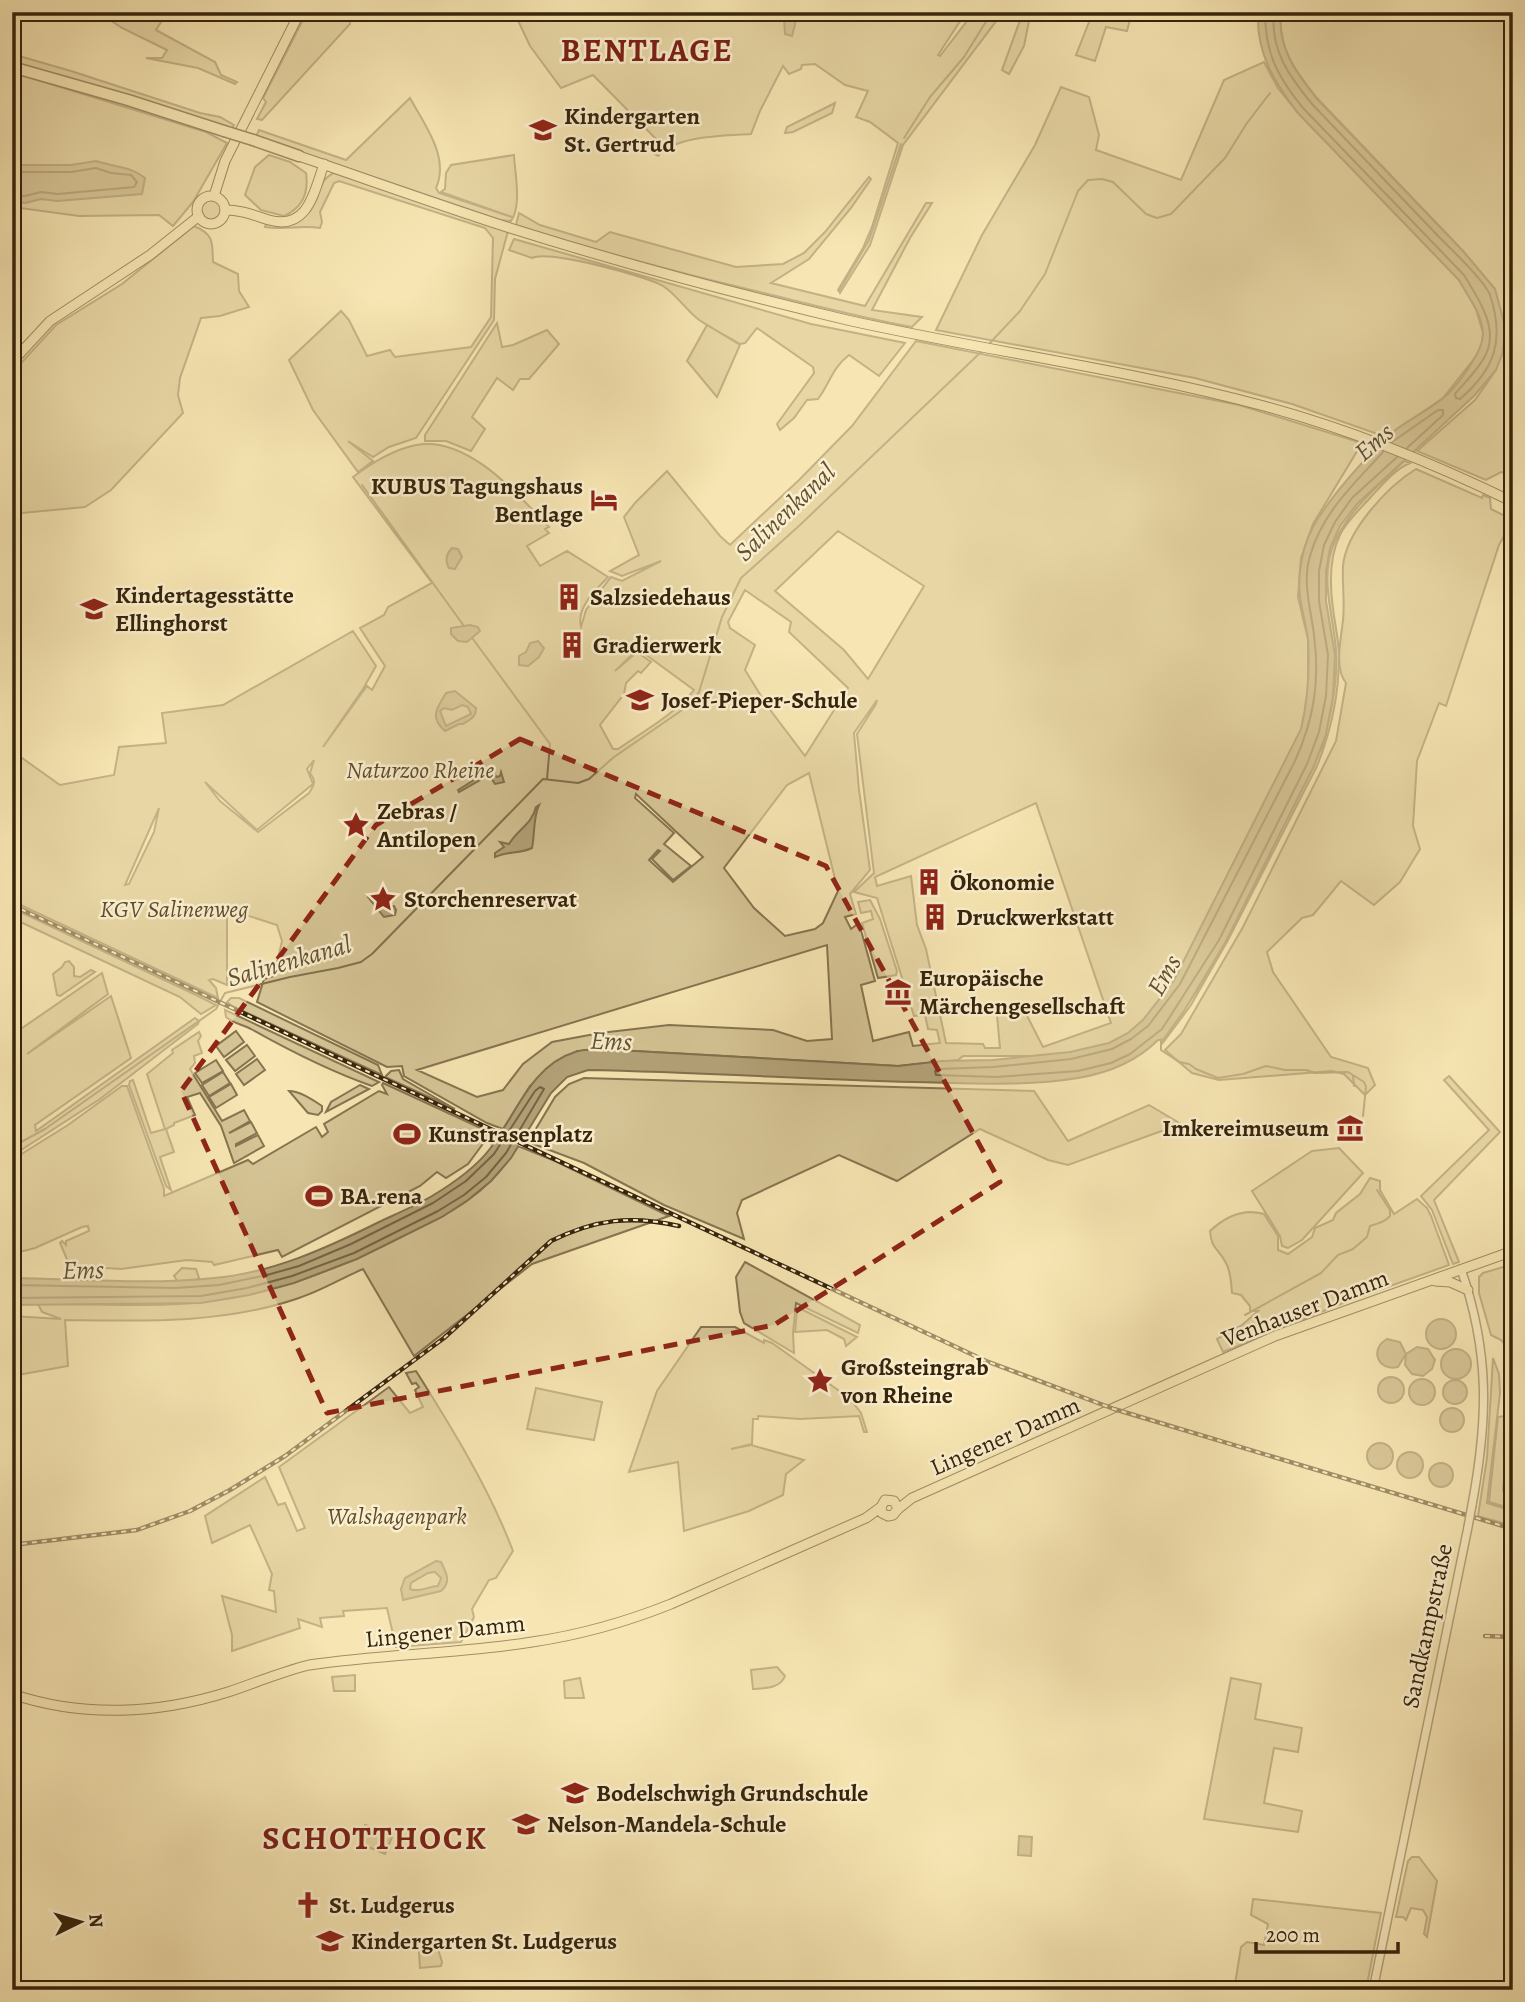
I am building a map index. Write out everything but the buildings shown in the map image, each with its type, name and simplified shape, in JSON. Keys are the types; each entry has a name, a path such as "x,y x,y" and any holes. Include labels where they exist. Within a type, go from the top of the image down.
{"highway":[{"path":"12,67 128,100 299,156"}],"main road":[{"path":"214,197 225,161 300,12"},
{"path":"299,156 506,226 683,278 908,333 1221,395 1342,430 1411,456 1513,502"},
{"path":"299,156 315,169 318,180"},
{"path":"225,210 241,211 274,221 291,220 302,215 309,207 324,164"},
{"path":"214,197 221,200 225,210 223,217 215,223 207,223 199,216 198,206 204,198 214,197"},
{"path":"12,362 50,321 150,255 199,216"},
{"name":"Venhauser Damm","path":"1114,1409 1275,1336 1513,1251"},
{"path":"1417,1285 1443,1280 1468,1290"},
{"name":"Lingener Damm","path":"896,1505 1114,1409"},
{"path":"886,1500 896,1505 893,1515 883,1511 886,1500"},
{"name":"Lingener Damm","path":"12,1693 73,1708 111,1711 156,1709 229,1692 309,1665 523,1643 580,1633 642,1616 883,1511"}],"street":[{"name":"Sandkampstraße","path":"1373,1990 1468,1527 1481,1447 1485,1397 1482,1346 1461,1269"}],"highlighted area":[{"path":"520,739 826,866 1000,1182 774,1325 327,1413 181,1091 376,825"}],"green space":[{"path":"98,12 167,12 156,30 215,62 221,75 237,82 235,84 198,68 146,58 162,58 167,50 122,28"},
{"path":"307,12 349,12 350,24 262,120 257,119 266,102 263,98"},
{"path":"514,12 966,12 938,55 940,56 974,12 1003,12 903,145 870,245 840,293 838,290 872,227 898,143 870,122 856,117 868,91 845,85 815,64 802,65 801,69 789,74 783,66 751,134 688,140 666,149 658,156 648,150 658,141 593,75 561,88 530,46"},
{"path":"1023,12 1034,12 1029,21 1024,46 1009,74 1002,70"},
{"path":"1093,12 1132,12 1127,31 1106,27 1095,61 1076,55"},
{"path":"1281,12 1513,12 1513,475 1501,472 1486,480 1417,451 1475,400 1496,370 1495,289 1463,251 1308,87 1285,48"},
{"path":"12,54 220,117 234,125 231,130 12,65"},
{"path":"1264,62 1278,88 1298,113 1459,280 1476,309 1483,333 1481,350 1443,398 1386,437 1292,404 1195,378 936,330 982,235 1035,145 1061,87 1089,97 1099,135 1096,150 1181,180 1224,80"},
{"path":"12,72 206,132 227,143 193,202 173,226 159,215 79,216 12,207"},
{"path":"410,98 438,153 440,165 436,188 439,193 512,217 441,192 445,189 446,173 451,165 514,155 517,198 511,221 500,220 256,137 259,130 346,160"},
{"path":"835,103 832,113 793,132 785,133 787,127"},
{"path":"269,155 290,162 306,173 303,199 295,209 284,216 261,210 245,195 255,167"},
{"path":"334,173 508,231 495,279 494,320 416,438 389,447 373,457 348,441 373,461 358,472 313,410 289,360 341,311 349,320 367,356 390,350 395,357 471,347 491,317 493,238 485,228 339,181 334,183 320,212 320,228 265,227 266,224 286,224 299,220 308,213 321,186"},
{"path":"869,177 871,179 851,208 809,259 771,283 865,306 926,203 932,203 872,310 922,317 912,327 689,274 516,225 519,213 540,225 596,242 610,232 736,267 783,264 804,253 825,232"},
{"path":"211,199 221,206 222,210 215,220 211,221 201,214 200,210 207,200"},
{"path":"194,226 209,236 213,262 238,274 239,291 249,307 220,316 201,318 180,378 178,395 183,413 111,490 85,507 12,514 12,373 56,325 122,284"},
{"path":"514,239 811,324 905,343 879,376 849,355 835,370 818,399 807,400 794,418 780,430 777,424 814,373 813,367 757,328 745,343 740,344 698,319 663,286 619,271 576,261 542,256 532,258 509,250"},
{"path":"497,323 502,347 547,330 559,344 529,379 520,379 513,390 497,378 472,417 485,429 471,451 446,441 425,441 425,435"},
{"path":"707,325 740,345 717,397 687,361"},
{"path":"916,341 1239,405 1362,443 1313,524 1301,558 1298,597 1308,639 1308,712 1278,796 1182,972 1156,1008 1128,1034 1109,1046 1040,1059 1035,1056 963,1056 958,1060 898,1066 617,1050 577,1051 530,1086 503,1129 487,1123 404,1076 402,1066 387,1067 257,1002 264,979 274,976 282,941 277,925 227,909 227,985 209,980 216,988 218,998 12,901 12,793 15,781 12,780 12,755 22,758 60,785 114,775 119,747 166,743 162,713 223,705 353,631 376,666 323,747 367,686 372,690 385,666 360,628 384,615 388,607 432,583 353,477 367,467 407,447 435,444 454,449 490,470 549,527 545,529 549,533 527,546 540,566 567,551 608,577 584,606 581,627 586,610 611,577 622,581 661,561 622,576 610,571 639,555 624,517 667,471 730,545 852,426","holes":["838,531 924,586 868,679 844,650 775,591","745,590 791,622 789,632 848,688 805,756 768,707 745,670 755,645 730,628 728,622","638,649 694,690 659,722 618,749 613,749 600,725 624,694 626,683 651,662 637,652 615,671","877,700 857,734 874,873 854,892 877,898 914,1016 925,1015 928,1029 937,1030 940,1043 913,1046 909,1032 873,1041 861,985 875,981 859,923 851,929 845,917 856,914 850,894 870,870 854,733","314,760 310,773 314,783 309,793 258,832 220,801 205,782 257,830 313,784 307,769","809,773 838,891 823,923 815,929 785,936 754,908 724,868 787,785","636,794 703,857 673,882 649,860 658,850 660,851 652,859 673,880 691,866 664,844 674,833 635,798","1036,803 1111,1023 1043,1047 1022,1006 997,1015 1000,1048 985,1048 983,1044 946,1043 926,949 917,925 911,876 877,886 875,877","159,808 154,832 129,884 125,885","827,945 832,1039 807,1041 773,1030 669,1025 600,1033 552,1042 523,1064 503,1090 477,1097 417,1070"]},
{"path":"1404,461 1410,463 1389,478 1349,520 1336,544 1331,582 1339,651 1338,685 1330,726 1317,766 1228,940 1191,1005 1162,1044 1203,982 1322,747 1336,676 1335,638 1327,582 1330,555 1349,518"},
{"path":"1416,469 1482,498 1483,495 1490,498 1491,509 1513,520 1499,545 1446,706 1439,703 1417,761 1413,826 1420,849 1400,882 1374,905 1341,881 1313,915 1302,918 1267,952 1273,972 1331,1057 1368,1068 1375,1085 1365,1095 1344,1074 1332,1071 1219,1080 1192,1073 1165,1050 1181,1034 1243,927 1336,741 1346,683 1339,661 1346,552 1370,511 1393,486"},
{"path":"870,900 880,919 896,975 878,978 862,923 873,919 871,911 861,913 858,902"},
{"path":"12,908 216,1005 201,1014 180,997 12,918"},
{"path":"69,961 74,967 74,976 80,977 91,970 95,972 60,996 57,995 53,974"},
{"path":"102,973 108,994 27,1054 111,996 131,1058 35,1125 36,1131 195,1018 199,1021 198,1024 100,1099 12,1156 12,1035"},
{"path":"231,998 239,998 378,1065 382,1075 234,1007 227,1002"},
{"path":"225,1010 379,1082 372,1086 310,1060 232,1021 226,1017"},
{"path":"236,1031 244,1042 224,1057 216,1046"},
{"path":"199,1032 201,1036 198,1041 202,1053 194,1056 195,1063 190,1069 222,1121 244,1110 250,1121 229,1133 251,1122 257,1133 236,1146 258,1135 264,1146 234,1163 221,1126 200,1093 187,1097 195,1115 166,1129 174,1152 160,1157 171,1190 166,1186 129,1085 133,1080 151,1133 165,1129 147,1074 173,1053 172,1050"},
{"path":"247,1045 255,1056 235,1071 226,1060"},
{"path":"257,1059 265,1070 244,1085 236,1074"},
{"path":"216,1060 223,1071 202,1083 195,1073"},
{"path":"399,1070 403,1079 455,1109 385,1077 391,1071"},
{"path":"223,1072 230,1083 209,1096 202,1085"},
{"path":"1449,1076 1500,1132 1434,1200 1459,1262 1453,1264 1432,1210 1421,1196 1489,1130 1444,1080"},
{"path":"584,1078 1034,1091 1068,1141 1149,1105 1181,1124 1068,1165 1048,1160 980,1129 897,1181 839,1155 742,1200 737,1213 744,1239 664,1205 584,1163 528,1142 555,1097 569,1084"},
{"path":"383,1083 498,1136 492,1144 460,1129 485,1141 468,1164 446,1178 437,1172 420,1186 282,1257 278,1250 214,1265 212,1262 187,1260 121,1269 73,1266 69,1264 60,1243 62,1241 66,1245 66,1241 89,1231 88,1226 35,1248 12,1254 12,1160 68,1125 122,1086 127,1086 164,1189 164,1196 248,1160 253,1164 316,1127 322,1137 328,1132 324,1124 379,1091 387,1094"},
{"path":"231,1084 237,1095 216,1108 209,1097"},
{"path":"360,1085 369,1089 326,1112 331,1102"},
{"path":"289,1091 298,1092 311,1099 322,1106 322,1111 318,1115 308,1113"},
{"path":"518,1146 669,1216 532,1264 414,1356 363,1269 307,1295 242,1313 183,1319 65,1320 68,1366 12,1376 12,1316 61,1319 42,1312 38,1304 182,1304 255,1293 306,1278 379,1248 452,1210 489,1182"},
{"path":"1339,1148 1363,1173 1302,1240 1288,1248 1282,1246 1280,1236 1252,1191 1312,1151"},
{"path":"1370,1178 1380,1181 1380,1190 1394,1214 1417,1199 1427,1208 1449,1265 1348,1301 1223,1352 1217,1339 1242,1325 1258,1311 1250,1311 1250,1306 1241,1295 1232,1293 1229,1270 1214,1245 1210,1231 1235,1215 1249,1212 1264,1214 1278,1236 1278,1250 1288,1254 1312,1237 1315,1228 1333,1220 1336,1213 1360,1194"},
{"path":"745,1262 860,1325 858,1333 796,1303 794,1353 744,1323 736,1277"},
{"path":"1513,1264 1513,1277 1505,1295 1507,1306 1513,1306 1513,1353 1501,1340 1491,1335 1479,1293 1479,1277 1483,1273"},
{"path":"182,1268 196,1269 199,1278 195,1281 178,1282 174,1276"},
{"path":"801,1309 857,1337 846,1346 844,1339 827,1330 795,1332 797,1310"},
{"path":"701,1327 735,1327 764,1343 764,1340 772,1343 838,1390 861,1413 867,1432 864,1432 859,1416 800,1419 758,1416 758,1419 753,1419 752,1444 731,1449 751,1445 804,1460 786,1474 783,1495 749,1511 684,1531 678,1462 629,1472 657,1391"},
{"path":"1493,1358 1499,1374 1500,1393 1487,1503 1513,1511 1513,1526 1478,1516 1487,1458"},
{"name":"Walshagenpark","path":"416,1371 481,1481 513,1551 496,1578 489,1580 472,1609 474,1617 461,1642 396,1647 387,1608 343,1611 344,1616 320,1618 322,1627 298,1619 300,1628 232,1651 232,1635 222,1596 276,1612 274,1591 269,1590 272,1574 250,1525 212,1543 205,1516 265,1477 278,1505 285,1503 297,1531 305,1528 279,1467 389,1387 410,1413 423,1407 415,1390 419,1387 416,1383 412,1384 406,1373"},
{"path":"536,1388 602,1402 594,1440 527,1429"},
{"path":"1510,1415 1513,1418 1513,1439 1507,1440 1506,1498 1513,1498 1513,1509 1489,1502 1498,1417"},
{"path":"777,1667 785,1676 783,1680 771,1687 753,1689 751,1670"},
{"path":"355,1675 355,1691 334,1691 332,1677"},
{"path":"580,1678 584,1698 565,1698 564,1681"},
{"path":"1231,1678 1261,1684 1255,1719 1302,1728 1298,1752 1274,1748 1264,1803 1302,1811 1298,1832 1204,1819"},
{"path":"365,1825 386,1832 392,1837 385,1854 359,1843"},
{"path":"1412,1857 1419,1857 1437,1881 1427,1937 1424,1934 1427,1917 1423,1910 1411,1908 1406,1920 1396,1917 1408,1861"},
{"path":"1253,1899 1381,1913 1366,1990 1234,1990 1241,1947 1247,1942 1264,1945 1268,1924 1251,1915"},
{"path":"437,1946 441,1966 420,1968 419,1952"}],"water":[{"path":"1258,12 1281,12 1285,48 1309,89 1463,251 1495,289 1505,326 1503,352 1496,370 1474,396 1358,503 1340,526 1330,548 1326,571 1326,601 1335,655 1333,697 1326,734 1314,766 1225,943 1163,1040 1158,1040 1140,1055 1111,1070 1078,1078 1037,1083 913,1082 588,1070 567,1077 551,1093 511,1158 491,1181 468,1200 442,1217 357,1259 294,1283 249,1295 201,1303 12,1305 12,1278 139,1281 214,1278 278,1265 339,1241 426,1200 477,1164 499,1137 535,1080 546,1068 575,1052 617,1050 898,1066 1070,1052 1109,1043 1128,1033 1143,1020 1174,980 1301,729 1309,662 1299,578 1302,557 1312,529 1340,488 1385,439 1448,394 1474,359 1483,333 1477,312 1459,280 1289,101 1263,54"},
{"path":"784,18 796,20 792,36 785,34"},
{"path":"96,161 140,174 145,178 142,194 12,202 12,165 71,165"},
{"path":"452,548 458,549 462,557 455,569 449,568 447,563 447,555"},
{"path":"470,625 478,627 480,631 467,642 458,641 451,634 451,628"},
{"path":"538,641 544,648 539,657 528,666 519,665 519,656 526,652 530,643"},
{"path":"455,691 476,708 470,720 445,731 437,721 436,712 446,693","holes":["462,705 468,707 471,714 446,726 440,711 444,708 452,710"]},
{"path":"488,771 497,777 501,772 504,782 495,784 489,775 459,792 458,790"},
{"path":"539,805 532,848 495,857 495,853 504,847 500,842 509,844"},
{"path":"370,895 386,907 394,906 395,915 384,917 368,897"},
{"path":"1441,1319 1447,1320 1455,1328 1455,1340 1447,1348 1441,1349 1435,1348 1427,1340 1426,1334 1427,1328 1435,1320"},
{"path":"1387,1339 1400,1342 1406,1354 1398,1367 1385,1366 1378,1359 1378,1348"},
{"path":"1417,1347 1428,1349 1435,1360 1432,1369 1423,1376 1412,1374 1405,1365 1406,1354"},
{"path":"1456,1349 1462,1350 1470,1358 1470,1370 1462,1378 1456,1379 1450,1378 1442,1370 1441,1364 1442,1358 1450,1350"},
{"path":"1391,1377 1400,1381 1404,1390 1400,1399 1391,1403 1382,1399 1378,1390 1382,1381"},
{"path":"1422,1379 1431,1383 1435,1392 1431,1401 1422,1405 1413,1401 1409,1392 1413,1383"},
{"path":"1455,1380 1464,1383 1467,1392 1464,1401 1455,1404 1446,1401 1443,1392 1446,1383"},
{"path":"1452,1408 1461,1411 1464,1420 1461,1429 1452,1432 1443,1429 1440,1420 1443,1411"},
{"path":"1513,1439 1513,1498 1506,1498 1503,1490 1508,1440"},
{"path":"1380,1443 1389,1447 1393,1456 1389,1465 1380,1469 1371,1465 1367,1456 1371,1447"},
{"path":"1410,1452 1419,1456 1423,1465 1419,1474 1410,1478 1401,1474 1397,1465 1401,1456"},
{"path":"1441,1463 1450,1466 1453,1475 1450,1484 1441,1487 1432,1484 1429,1475 1432,1466"},
{"path":"436,1561 441,1562 447,1581 441,1591 403,1600 401,1589 405,1578","holes":["435,1572 441,1578 438,1586 410,1589 411,1583 428,1573"]},
{"path":"1019,1836 1032,1837 1031,1856 1018,1855"}],"pier":[{"path":"499,1128 526,1141 522,1147 509,1141 495,1134"}],"waterway":[{"path":"814,12 845,17 852,12"},
{"path":"904,138 930,97 964,57 992,12"},
{"name":"Salinenkanal","path":"988,345 1020,311 1045,274 1078,191 1088,180 1102,179 1113,182 1146,214 1157,218 1171,214 1225,158 1270,93"},
{"path":"839,291 869,240 901,144"},
{"name":"Salinenkanal","path":"12,1147 45,1129 216,1009 225,993 361,962 372,954 543,779 578,783 589,779 614,757 688,706 699,692 722,617 741,578 982,351"},
{"path":"362,485 464,626"},
{"path":"473,639 550,744 547,779"},
{"path":"1161,1039 1161,1050 1179,1062 1218,1078 1243,1074 1266,1066 1315,1073 1348,1072 1364,1082 1366,1087 1363,1116"},
{"path":"1353,1076 1354,1086"},
{"path":"1245,1315 1321,1273 1338,1255 1353,1249 1367,1237 1370,1226 1388,1218 1390,1210 1377,1190"}],"railway":[{"path":"12,905 986,1361 1114,1409 1513,1529"},
{"path":"12,1545 137,1530 190,1511 285,1456 444,1338 551,1241 583,1228 614,1221 645,1221 679,1226"},
{"path":"1485,1636 1513,1637"}],"place":[{"name":"Kindergarten St. Gertrud","path":"543,130"},
{"name":"KUBUS Tagungshaus Bentlage","path":"604,500"},
{"name":"Salzsiedehaus","path":"569,597"},
{"name":"Kindertagesstätte Ellinghorst","path":"94,609"},
{"name":"Gradierwerk","path":"572,645"},
{"name":"Josef-Pieper-Schule","path":"640,700"},
{"name":"Zebras / Antilopen","path":"356,825"},
{"name":"Ökonomie","path":"929,882"},
{"name":"Storchenreservat","path":"383,899"},
{"name":"Druckwerkstatt","path":"935,917"},
{"name":"Europäische Märchengesellschaft","path":"898,992"},
{"name":"Imkereimuseum","path":"1350,1128"},
{"name":"Kunstrasenplatz","path":"407,1134"},
{"name":"BA.rena","path":"319,1196"},
{"name":"Großsteingrab von Rheine","path":"820,1381"},
{"name":"Bodelschwigh Grundschule","path":"575,1793"},
{"name":"Nelson-Mandela-Schule","path":"526,1824"},
{"name":"St. Ludgerus","path":"308,1905"},
{"name":"Kindergarten St. Ludgerus","path":"330,1941"}],"district":[{"name":"BENTLAGE","path":"647,50"},
{"name":"SCHOTTHOCK","path":"375,1838"}],"water label":[{"name":"Ems","path":"1374,442"},
{"name":"Ems","path":"1164,975"},
{"name":"Ems","path":"611,1041"},
{"name":"Ems","path":"83,1270"}],"park label":[{"name":"Naturzoo Rheine","path":"420,770"},
{"name":"KGV Salinenweg","path":"174,909"}]}
